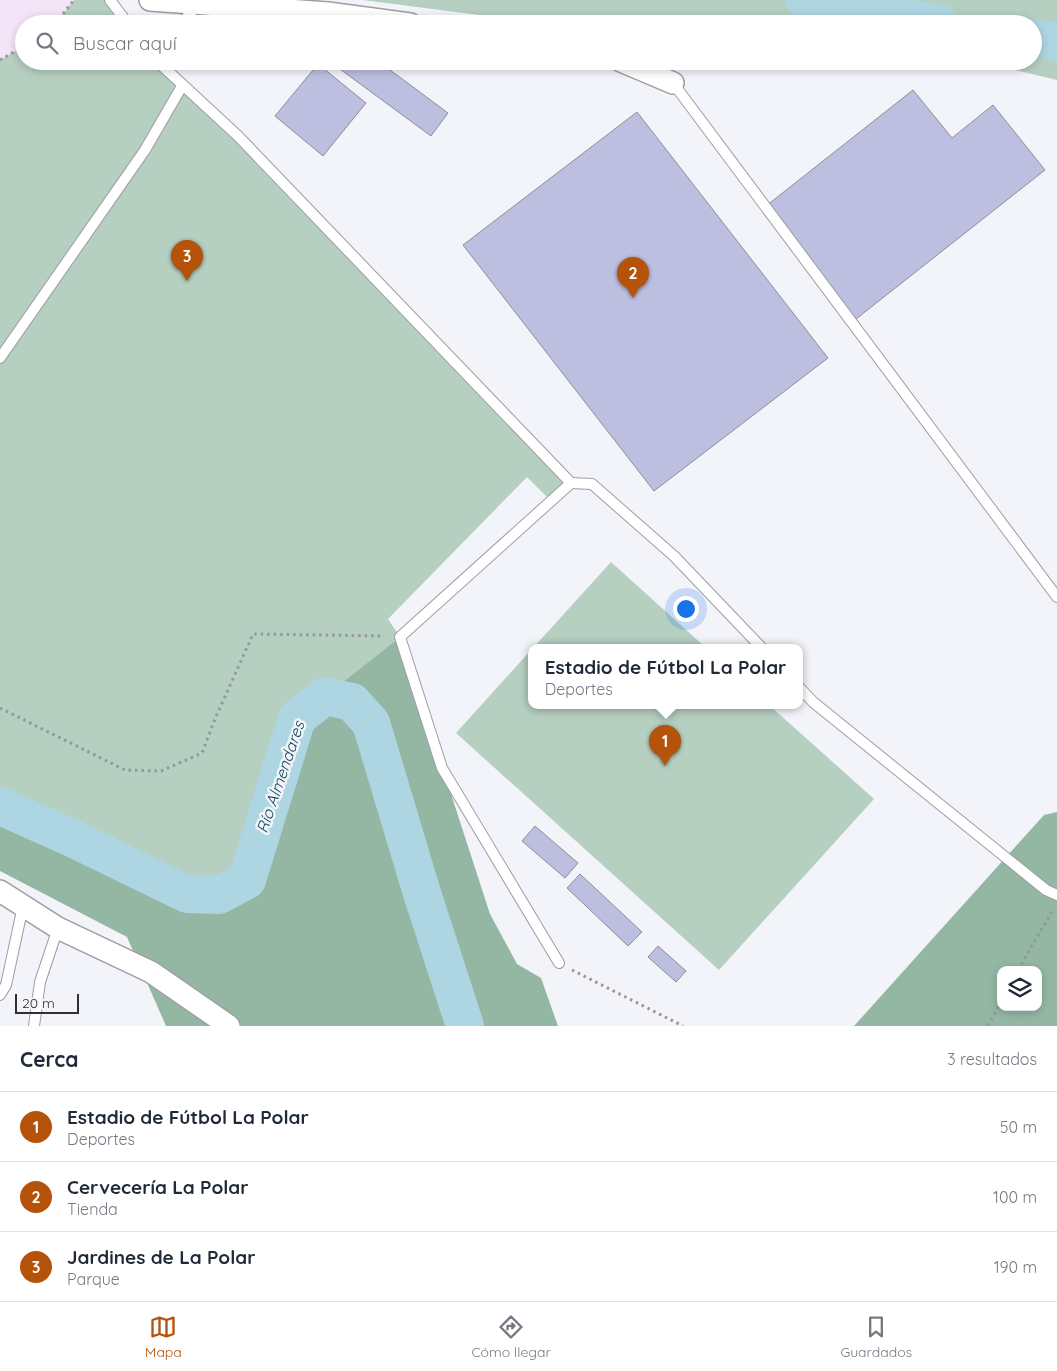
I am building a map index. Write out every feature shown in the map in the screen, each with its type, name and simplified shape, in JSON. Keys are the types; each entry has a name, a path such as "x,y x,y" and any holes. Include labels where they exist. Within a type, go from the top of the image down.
{"street":[{"path":"150,0 200,2 343,15"},
{"path":"642,70 673,83"},
{"path":"0,891 58,928 151,972 229,1026"}],"lane":[{"path":"110,0 121,15"},
{"path":"189,15 200,2"},
{"path":"166,70 238,136 571,483 592,484 674,556 758,644"},
{"path":"673,83 1057,597"},
{"path":"0,358 145,150 182,86"},
{"path":"559,963 442,768 400,637 571,483"},
{"path":"803,691 813,702 945,809 1046,890 1057,895"},
{"path":"0,995 6,985 23,906"},
{"path":"34,1026 40,982 58,928"}],"path":[{"path":"62,15 74,0"},
{"path":"0,60 15,51"},
{"path":"0,708 124,770 161,771 202,753 215,718 253,634 400,637"},
{"path":"1020,966 1057,903"},
{"path":"559,963 683,1026"},
{"path":"988,1026 997,1009"}],"shaded area":[{"path":"0,0 74,0 62,15 15,15 15,51 0,60"}],"green space":[{"path":"74,0 110,0 121,15 62,15"},
{"path":"363,0 1057,0 1057,80 1015,70 1042,70 1042,15 479,15"},
{"path":"15,51 15,70 166,70 571,483 551,501 527,477 388,619 400,637 297,718 247,880 219,895 187,894 74,839 0,806 0,60"},
{"path":"611,562 702,644 537,644"},
{"path":"400,637 490,914 517,964 541,978 558,1026 166,1026 127,937 0,871 0,806 74,839 187,894 219,895 247,880 297,718"},
{"path":"528,653 528,709 773,709 874,799 719,970 456,733"},
{"path":"1057,812 1057,1026 854,1026 1044,815"}],"building":[{"path":"313,70 325,70 366,103 323,156 275,116"},
{"path":"341,70 390,70 448,113 431,136"},
{"path":"913,90 952,138 993,105 1045,170 856,319 766,206"},
{"path":"637,112 828,358 654,491 463,245"},
{"path":"535,826 578,863 565,878 522,841"},
{"path":"580,874 642,932 628,946 567,888"},
{"path":"658,946 686,971 676,982 648,957"}],"waterway":[{"path":"805,0 889,15"},
{"path":"1042,40 1057,42"},
{"name":"Río Almendares","path":"0,806 74,839 187,894 219,895 247,880 297,718 325,696 352,702 371,723 421,890 465,1026"}],"place":[{"name":"Jardines de La Polar","path":"187,281"},
{"name":"Cervecería La Polar","path":"633,298"},
{"name":"Estadio de Fútbol La Polar","path":"665,766"}]}
